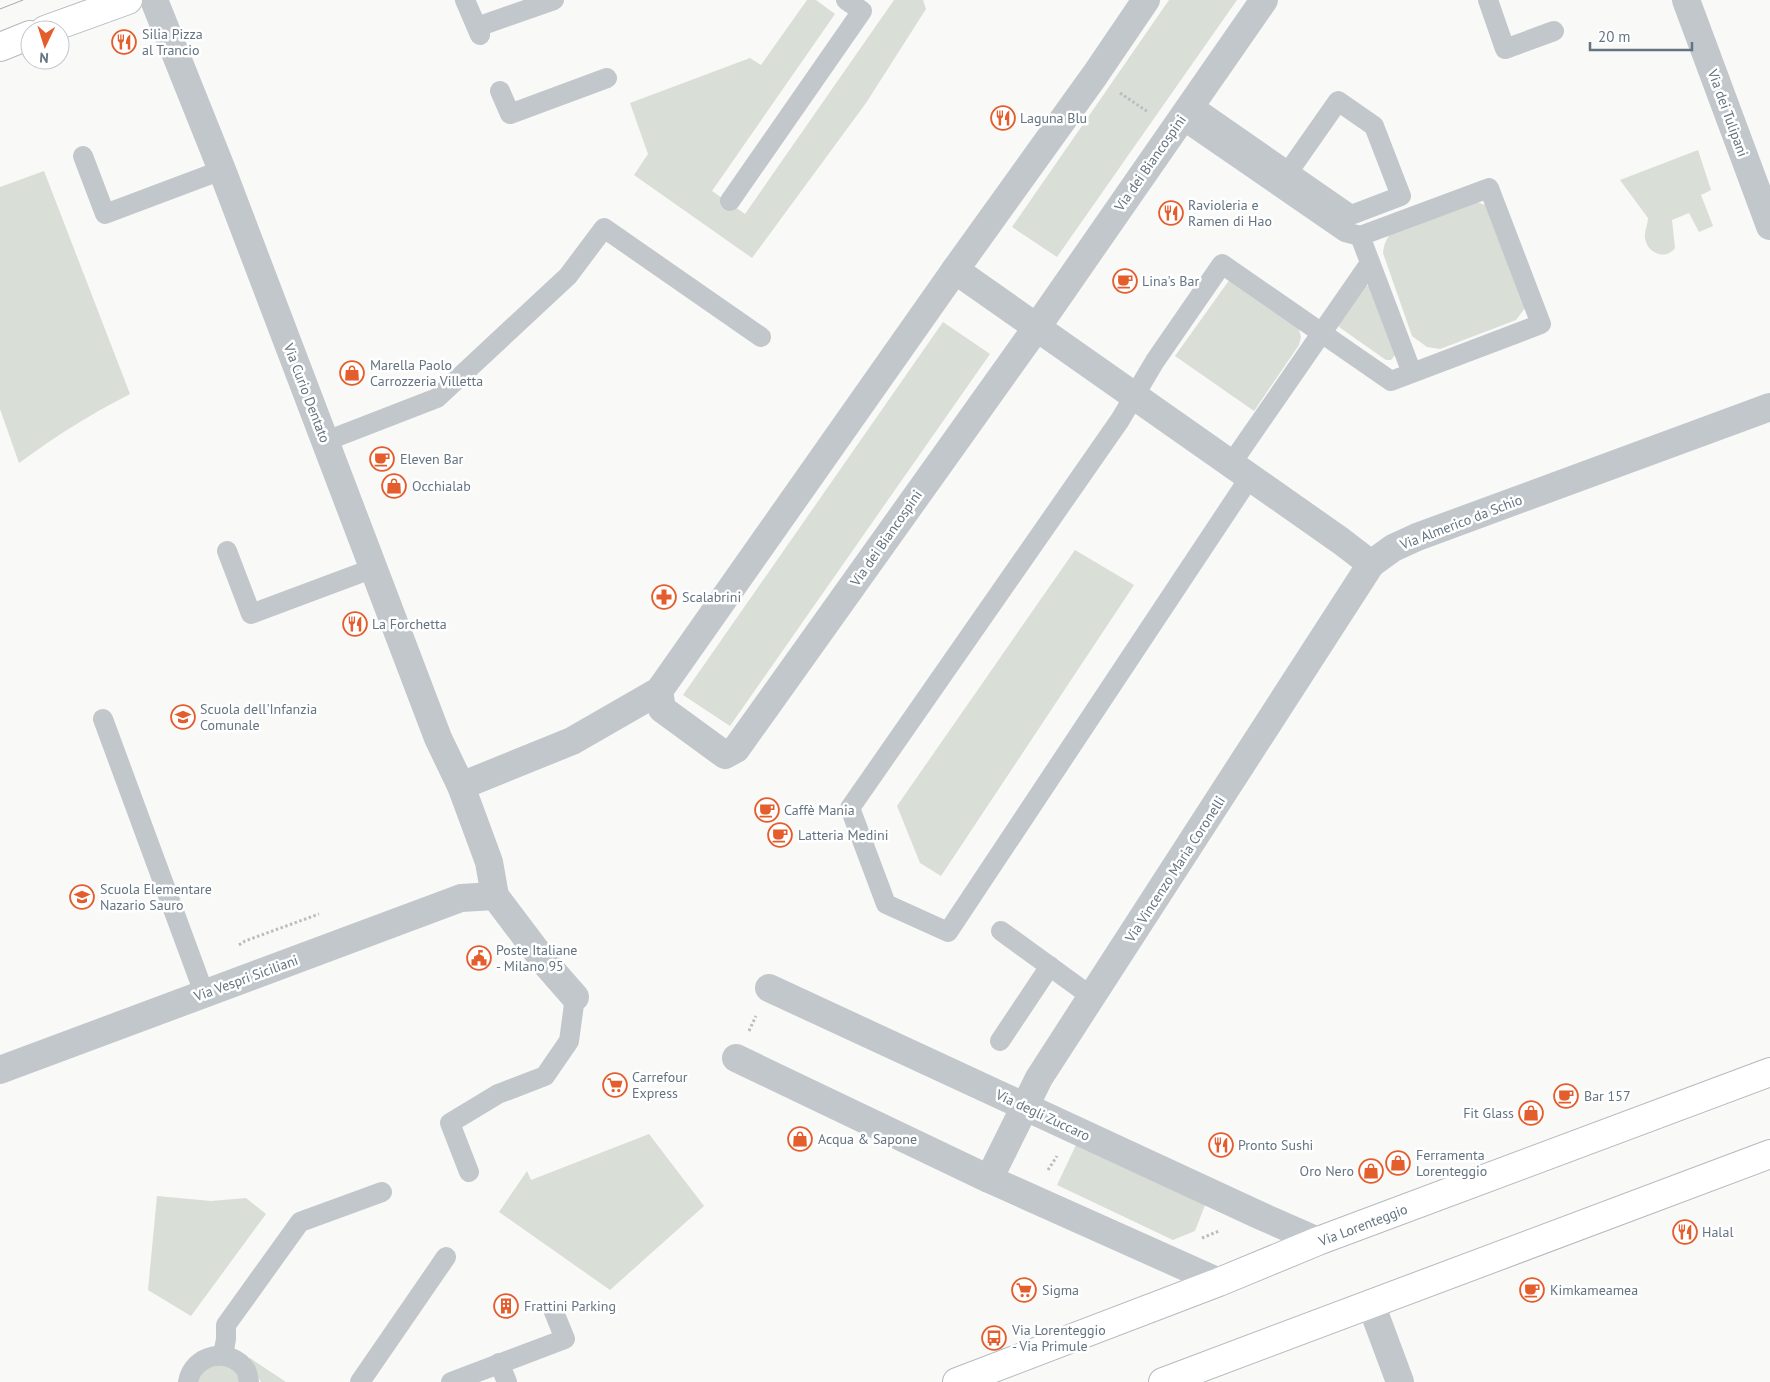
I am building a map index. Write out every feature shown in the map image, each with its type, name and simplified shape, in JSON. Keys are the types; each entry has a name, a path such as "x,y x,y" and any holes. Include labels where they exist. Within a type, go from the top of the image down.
{"main road":[{"path":"70,21 128,0"},
{"path":"0,47 20,39"},
{"name":"Via Lorenteggio","path":"957,1382 1219,1282 1318,1241 1770,1072"},
{"path":"1164,1382 1770,1154"}],"street":[{"name":"Via Curio Dentato","path":"154,0 222,170 438,738 460,786 489,862 495,896"},
{"path":"460,786 572,741 659,691 955,270 1095,75 1146,0"},
{"name":"Via dei Biancospini","path":"659,691 662,709 725,755 736,749 1036,327 1264,0"},
{"name":"Via dei Tulipani","path":"1686,0 1770,226"},
{"path":"955,270 1371,564"},
{"name":"Via Almerico da Schio","path":"1371,564 1393,548 1417,537 1770,407"},
{"name":"Via Vincenzo Maria Coronelli","path":"989,1179 1039,1078 1371,564"},
{"path":"495,896 547,965 575,996"},
{"name":"Via Vespri Siciliani","path":"0,1070 461,898 495,896"},
{"name":"Via degli Zuccaro","path":"768,988 1318,1241"},
{"path":"736,1058 989,1179 1219,1282"},
{"path":"1371,1304 1400,1382"}],"lane":[{"path":"466,0 478,31 554,0"},
{"path":"730,201 862,11 846,0"},
{"path":"1491,1 1505,49 1554,31"},
{"path":"500,91 510,114 608,78"},
{"path":"1182,118 1289,171 1351,214 1401,196 1374,126 1338,101 1289,171"},
{"path":"1182,118 1345,232 1360,236 1489,188 1541,324 1391,381 1321,333 1222,264 1155,361 1120,420 850,808 886,904 948,932 1240,470 1321,333 1370,263"},
{"path":"83,156 105,214 222,170"},
{"path":"326,441 437,398 568,276 604,228 761,337"},
{"path":"1360,236 1412,373"},
{"path":"227,551 251,614 374,568"},
{"path":"103,719 185,937 204,994"},
{"path":"1001,931 1092,997"},
{"path":"1000,1041 1050,966"},
{"path":"469,1172 450,1123 498,1094 545,1076 569,1041 575,996"},
{"path":"224,1355 226,1325 300,1222 382,1192"},
{"path":"368,1379 446,1257"},
{"path":"452,1382 565,1339 554,1312"},
{"path":"188,1382 189,1374 197,1363 209,1356 224,1355 236,1361 246,1371 249,1382"},
{"path":"500,1363 507,1382"}],"path":[{"path":"1095,75 1182,118"},
{"path":"748,1034 756,1016"},
{"path":"1046,1174 1060,1151"}],"shaded area":[{"path":"807,0 816,0 835,14 712,191 745,214 894,0 923,0 926,9 866,103 752,258 634,175 648,154 630,103 750,58 761,65"},
{"path":"1169,0 1237,0 1057,257 1012,227"},
{"path":"1698,150 1711,190 1701,195 1713,226 1699,232 1689,213 1672,220 1675,248 1666,254 1657,254 1646,243 1645,233 1648,218 1620,180"},
{"path":"44,171 130,394 73,426 19,463 0,409 0,187"},
{"path":"1477,202 1485,205 1525,308 1516,320 1440,349 1427,347 1412,336 1383,253 1385,243 1394,230"},
{"path":"1230,279 1298,325 1301,337 1299,345 1254,411 1175,356"},
{"path":"1371,285 1396,354 1391,360 1386,360 1339,327 1366,286"},
{"path":"943,322 990,354 730,726 683,695"},
{"path":"1075,550 1134,585 941,876 920,863 897,806"},
{"path":"649,1134 704,1206 610,1290 499,1212 527,1171 531,1180"},
{"path":"1076,1145 1205,1205 1195,1231 1173,1240 1057,1185"},
{"path":"157,1196 211,1201 246,1198 266,1214 191,1316 148,1290"},
{"path":"250,1358 286,1382 261,1382 248,1361"},
{"path":"210,1363 230,1367 239,1376 241,1382 194,1382"}],"tram line":[{"path":"0,9 23,0"}],"place":[{"name":"Silia Pizza al Trancio","path":"124,42"},
{"name":"Laguna Blu","path":"1003,118"},
{"name":"Ravioleria e Ramen di Hao","path":"1171,213"},
{"name":"Lina's Bar","path":"1125,281"},
{"name":"Marella Paolo Carrozzeria Villetta","path":"352,373"},
{"name":"Eleven Bar","path":"382,459"},
{"name":"Occhialab","path":"394,486"},
{"name":"Scalabrini","path":"664,597"},
{"name":"La Forchetta","path":"355,624"},
{"name":"Scuola dell'Infanzia Comunale","path":"183,717"},
{"name":"Caffè Mania","path":"767,810"},
{"name":"Latteria Medini","path":"780,835"},
{"name":"Scuola Elementare Nazario Sauro","path":"82,897"},
{"name":"Poste Italiane - Milano 95","path":"479,958"},
{"name":"Carrefour Express","path":"615,1085"},
{"name":"Bar 157","path":"1566,1096"},
{"name":"Fit Glass","path":"1531,1113"},
{"name":"Acqua & Sapone","path":"800,1139"},
{"name":"Pronto Sushi","path":"1221,1145"},
{"name":"Ferramenta Lorenteggio","path":"1398,1163"},
{"name":"Oro Nero","path":"1371,1171"},
{"name":"Halal","path":"1685,1232"},
{"name":"Sigma","path":"1024,1290"},
{"name":"Kimkameamea","path":"1532,1290"},
{"name":"Frattini Parking","path":"506,1306"},
{"name":"Via Lorenteggio - Via Primule","path":"994,1338"}]}
